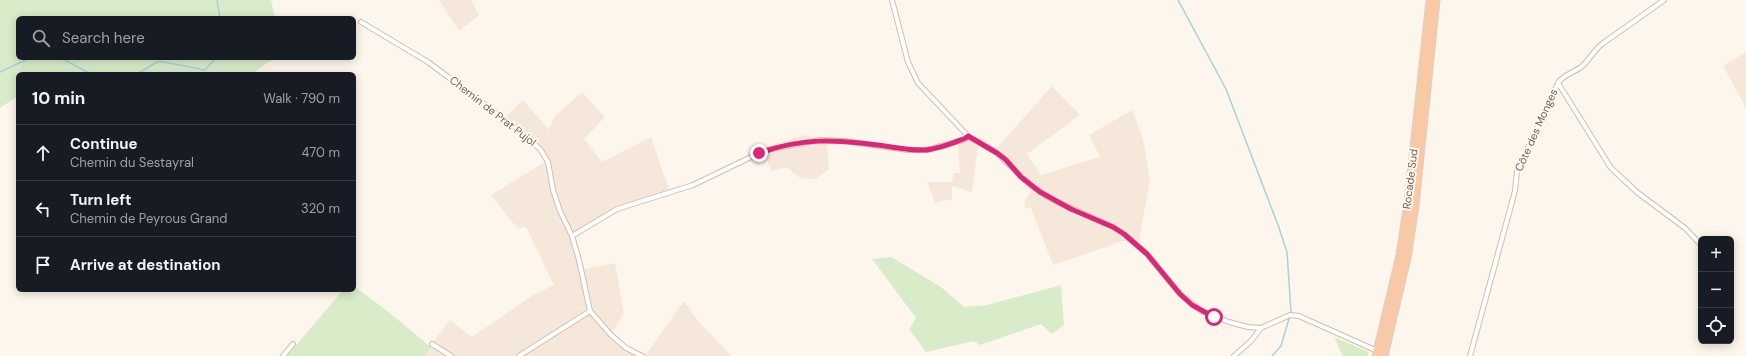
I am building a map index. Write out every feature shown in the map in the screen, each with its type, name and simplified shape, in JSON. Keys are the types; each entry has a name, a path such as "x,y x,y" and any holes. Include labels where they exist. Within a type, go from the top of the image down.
{"highway":[{"name":"Rocade Sud","path":"1375,353 1400,255 1408,203 1430,0"},
{"name":"Rocade Sud","path":"1384,356 1407,258 1436,0"}],"street":[{"path":"892,0 908,62 914,75 926,93 968,136 997,153 1006,160 1021,177 1046,196 1071,209 1113,227 1124,234 1147,254 1180,294 1201,311 1229,322 1248,327 1261,328 1291,315 1299,316 1375,353"},
{"name":"Côte des Monges","path":"1470,356 1514,191 1517,171 1558,83 1563,77 1583,66 1596,49 1602,44 1664,0"},
{"name":"Chemin de Prat Pujol","path":"361,22 428,62 536,144 548,162 553,190 572,236 579,260 590,311"},
{"path":"1558,83 1611,168 1638,193 1685,228 1698,242"},
{"path":"572,236 617,209 693,185 771,149 820,140 845,141 908,150 927,150 966,138 968,136"},
{"path":"519,356 590,311 611,336 626,348 642,356"},
{"path":"1234,356 1251,341 1261,328"},
{"path":"283,356 293,344"},
{"path":"432,344 450,356"}],"shaded area":[{"path":"439,0 471,0 479,15 459,31"},
{"path":"1746,52 1746,108 1723,66"},
{"path":"1052,86 1080,115 1027,154 1041,175 1100,157 1089,135 1132,110 1143,139 1150,179 1139,241 1123,241 1053,265 1031,208 1025,208 1024,202 1032,190 1019,180 1002,159 978,146 972,192 952,186 952,199 935,203 927,182 952,182 954,173 960,173 958,143 973,135 997,148"},
{"path":"582,92 605,117 584,139 602,162 651,137 669,190 624,204 576,237 584,269 615,263 624,313 613,332 627,346 646,355 684,301 698,321 732,356 424,356 432,348 433,342 450,320 472,337 535,294 554,285 526,227 517,228 491,195 545,162 541,146 505,117 523,100 549,130 555,116"},
{"path":"805,135 827,142 829,169 815,179 800,178 786,167 771,171 763,147"}],"green space":[{"path":"0,0 271,0 275,16 16,16 16,60 274,60 270,61 255,72 16,72 16,97 0,108"},
{"path":"891,257 941,287 964,307 987,305 1061,285 1064,325 1052,334 1041,324 980,345 974,341 926,352 909,329 916,318 872,259"},
{"path":"356,288 432,348 424,356 287,356 341,292 356,292"},
{"path":"1334,337 1369,352 1368,356 1343,356"}],"waterway":[{"path":"217,0 220,16"},
{"path":"1178,0 1226,89 1287,252 1291,312 1281,346 1272,356"},
{"path":"0,72 26,60"},
{"path":"65,60 87,72"},
{"path":"140,72 157,62 205,70 214,60"}],"route":[{"path":"759,153 771,149 820,140 845,141 908,150 927,150 966,138 968,136 987,146 1006,160 1021,177 1040,192 1071,209 1113,227 1124,234 1147,254 1180,294 1192,305 1214,317"}]}
